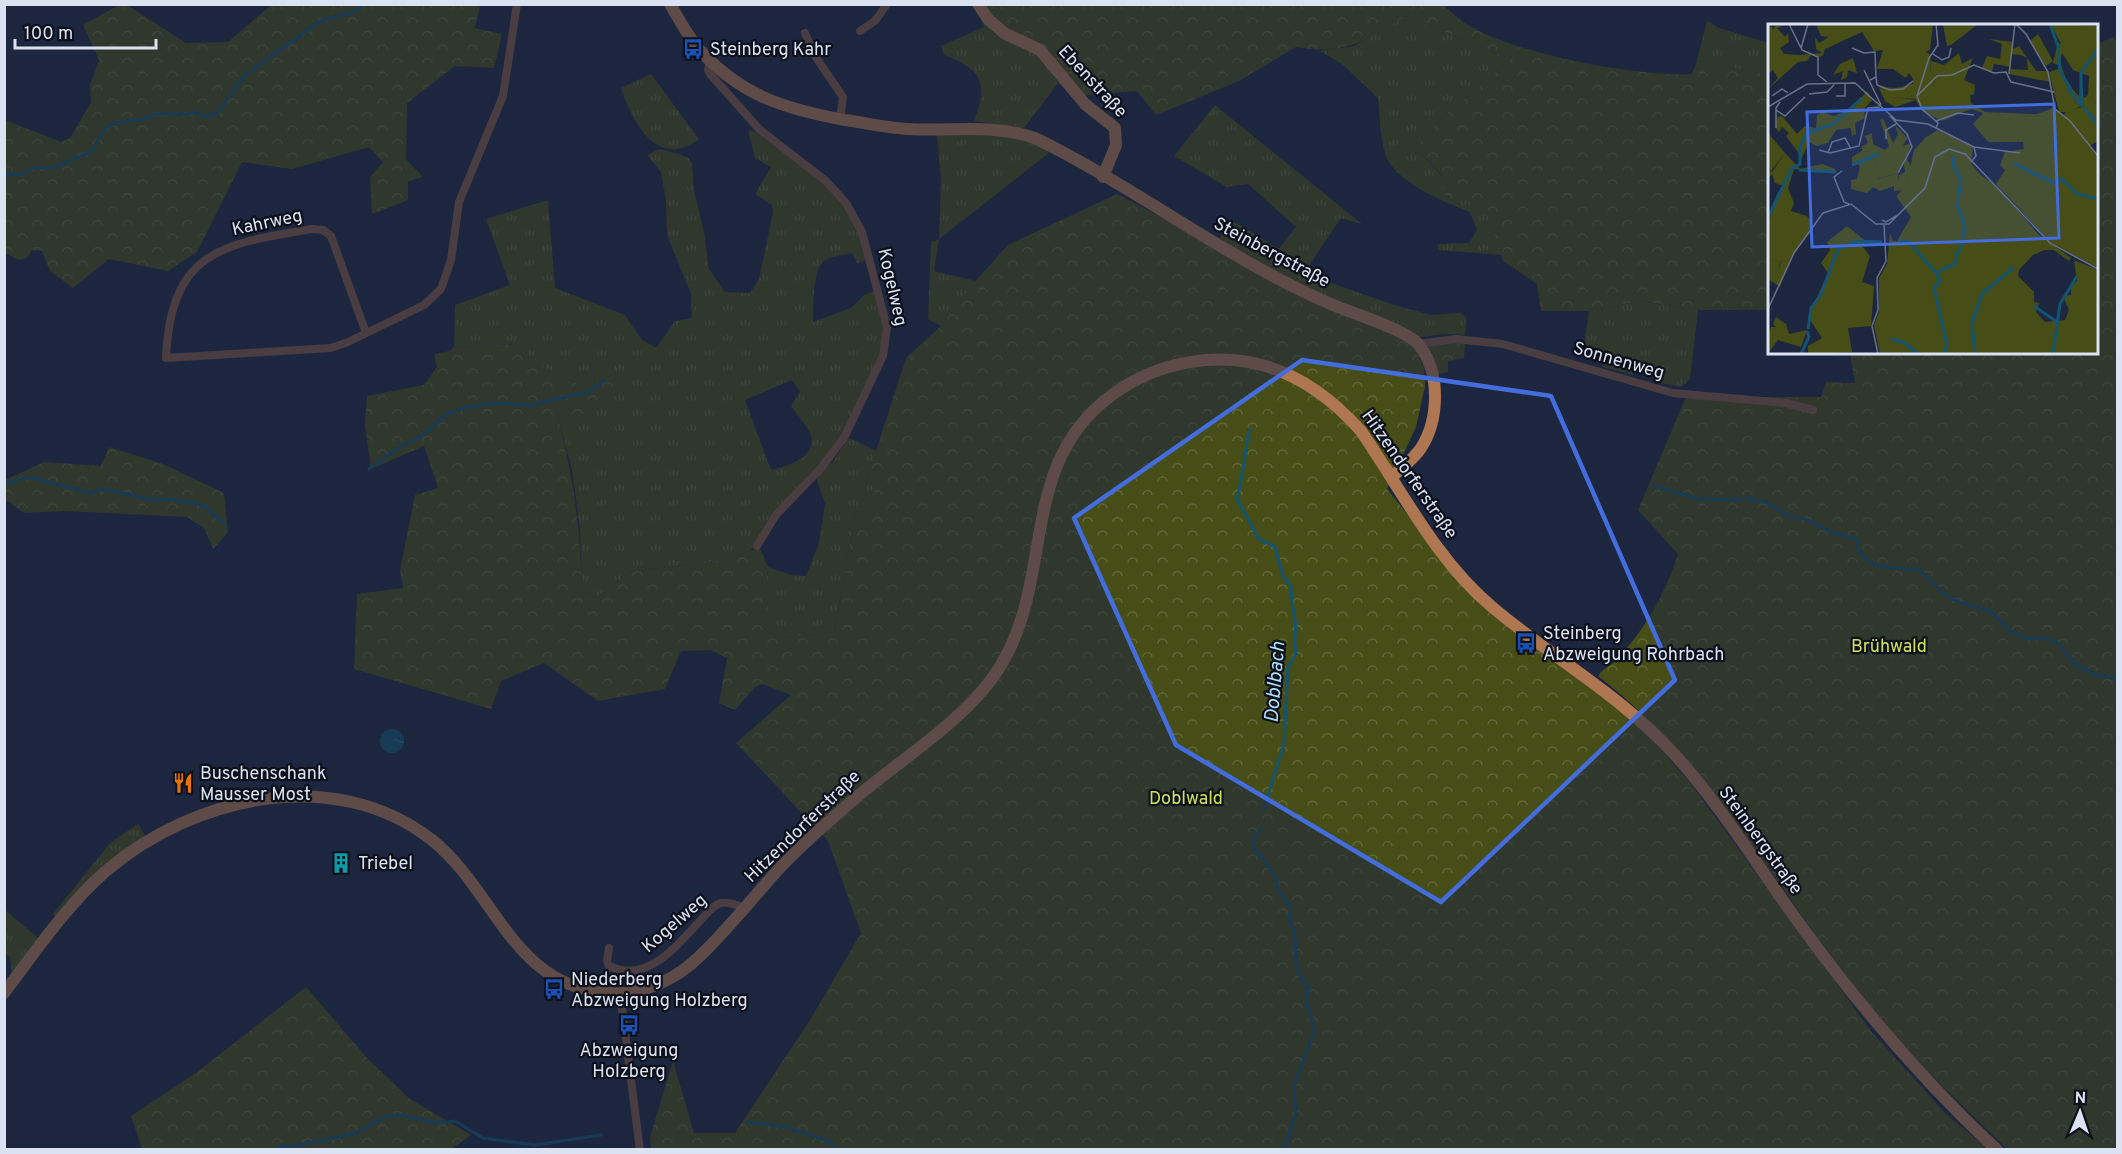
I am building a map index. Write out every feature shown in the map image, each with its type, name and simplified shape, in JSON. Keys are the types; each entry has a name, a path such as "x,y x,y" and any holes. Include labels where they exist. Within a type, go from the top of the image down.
{"main road":[{"name":"Steinbergstraße","path":"670,4 696,46 746,87 769,102 790,109 840,119 909,129 975,127 1005,129 1035,138 1294,287 1366,317 1418,344"},
{"name":"Ebenstraße","path":"978,4 988,20 1004,33 1040,50 1085,104 1115,128 1116,145 1103,177"},
{"path":"1392,477 1420,450 1432,427 1434,388 1429,367 1418,344"},
{"name":"Hitzendorferstraße","path":"4,993 76,900 106,871 141,845 190,820 224,808 278,797 315,796 364,804 408,824 446,852 466,876 502,928 543,969 580,988 620,993 650,987 685,970 816,833 877,779 957,716 994,676 1015,642 1025,614 1033,578 1044,501 1056,465 1082,422 1117,391 1155,371 1192,362 1227,359 1270,367 1300,380 1337,405 1361,431 1436,543 1467,582"},
{"name":"Steinbergstraße","path":"1467,582 1489,605 1622,704 1675,755 1881,1030 1960,1115 1997,1149"}],"street":[{"name":"Kahrweg","path":"366,333 331,236 323,230 312,229 233,244 202,261 187,279 175,305 166,358 330,348 366,333 430,300 446,280 459,202 503,96 517,4"},
{"path":"860,31 875,21 887,4"},
{"path":"805,33 815,56 843,97 840,119"},
{"name":"Kogelweg","path":"710,59 708,66 710,74 753,124 826,182 853,212 868,252 887,327 883,356 844,438 821,468 776,516 757,546"},
{"name":"Sonnenweg","path":"1418,344 1456,339 1503,344 1673,393 1777,402 1813,410"},
{"name":"Kogelweg","path":"609,948 607,960 609,966 627,970 645,968 664,958 715,906 728,903 744,908"},
{"path":"620,993 640,1149"}],"highlighted area":[{"path":"1302,360 1551,396 1675,680 1441,902 1176,745 1074,518"}],"green space":[{"path":"119,5 127,5 186,43 228,42 271,5 480,5 475,28 502,34 494,68 455,66 407,103 406,159 423,177 408,181 408,200 372,214 370,177 383,162 369,147 292,169 242,162 197,252 168,271 109,259 73,288 50,271 42,251 32,250 27,258 19,260 5,253 5,120 61,142 70,138 91,102 90,85 99,60 83,25"},
{"path":"976,5 1443,5 1465,23 1489,36 1577,62 1640,72 1692,74 1697,61 1768,74 1768,310 1698,310 1640,301 1589,311 1541,311 1537,284 1503,261 1485,203 1445,198 1442,175 1415,146 1443,117 1511,59 1406,16 1355,44 1329,49 1296,47 1239,81 1156,115 1137,91 1076,96 1058,83 1046,61 984,27"},
{"path":"1406,16 1511,59 1443,117 1415,146 1442,176 1485,203 1502,255 1438,250 1438,244 1469,243 1477,230 1470,212 1421,190 1398,173 1385,153 1378,98 1342,64 1320,51 1354,46"},
{"path":"1707,21 1719,28 1768,43 1768,74 1697,61"},
{"path":"984,27 1046,61 1058,83 1024,128 974,121 981,97 979,79 967,66 944,55 941,46"},
{"name":"Brühwald","path":"2113,37 2118,44 2117,1149 2007,1149 1934,1078 1882,1022 1709,788 1638,710 1598,676 1626,650 1645,624 1667,583 1678,554 1638,510 1686,397 1821,397 1826,382 1855,383 1850,354 2098,354 2098,44"},
{"path":"651,74 699,139 684,147 671,149 659,146 640,128 621,88"},
{"path":"1215,105 1362,224 1341,218 1310,264 1311,276 1394,305 1431,315 1461,313 1466,317 1465,335 1444,334 1415,338 1317,293 1219,240 1231,220 1279,249 1296,227 1248,184 1227,187 1174,156"},
{"path":"752,130 825,183 851,213 867,253 864,261 857,263 852,253 830,258 820,265 816,280 813,322 851,308 864,295 877,290 883,316 885,343 842,437 750,551 713,562 631,571 597,598 582,591 580,529 572,470 557,413 613,374 586,388 534,363 521,344 454,347 455,305 510,285 486,219 548,200 555,288 625,315 642,340 656,348 675,321 692,318 691,294 667,235 666,200 661,172 647,155 660,149 679,154 688,158 692,163 694,190 704,232 709,269 725,292 750,293 759,279 773,212 772,205 755,194 771,167 755,158 748,131","holes":["792,380 800,392 791,406 810,433 812,441 810,448 806,454 793,463 771,470 745,400"]},
{"path":"996,132 1036,143 1049,153 939,239 941,180 937,134"},
{"name":"Doblwald","path":"1117,194 1294,287 1371,322 1414,346 1424,367 1425,386 1416,427 1387,489 1469,590 1509,628 1641,726 1692,785 1871,1031 1946,1114 1988,1149 651,1149 650,1137 673,1061 694,1133 735,1133 810,1020 861,933 828,841 736,743 791,695 762,684 754,688 735,710 719,703 727,658 710,650 681,651 665,689 598,701 544,663 501,681 491,709 354,669 357,594 403,588 400,570 415,495 438,488 424,446 371,469 365,425 367,396 424,385 437,367 434,354 450,351 454,347 521,344 535,363 586,388 613,374 623,390 584,420 557,414 575,502 582,591 597,598 631,571 713,562 760,548 768,567 763,626 776,639 834,632 856,512 881,509 868,476 906,358 941,326 971,286 1008,245"},
{"path":"939,239 934,271 976,281 941,326 928,319 931,242"},
{"path":"1640,301 1698,310 1690,379 1681,387 1661,383 1665,370 1636,363 1633,375 1602,367 1606,351 1584,345 1589,311"},
{"path":"1465,342 1464,358 1448,361 1448,372 1437,375 1428,348 1430,344"},
{"path":"849,438 877,451 868,476 882,510 856,512 834,632 776,639 762,626 768,567 791,575 806,576 819,543 825,504 816,477 834,460"},
{"path":"109,447 163,464 224,493 228,532 213,549 204,528 187,517 64,511 24,513 8,501 5,502 5,480 44,462 101,466"},
{"path":"138,824 146,837 57,917 53,914 110,843"},
{"path":"4,909 39,939 12,975 10,957 5,954"},
{"path":"306,987 368,1059 410,1099 471,1135 450,1150 142,1149 131,1116 197,1072"}],"water":[{"path":"392,729 400,733 404,741 400,749 392,753 384,749 380,741 384,733"}],"waterway":[{"path":"4,175 22,174 35,167 53,168 92,151 105,129 114,124 157,114 181,115 195,112 206,117 218,112 245,75 322,20 354,12 365,4"},
{"path":"369,469 395,450 420,437 447,414 464,408 494,403 530,405 588,392 604,381"},
{"name":"Doblbach","path":"1249,430 1237,499 1259,539 1275,547 1283,576 1291,586 1295,624 1296,654 1288,667 1284,744 1263,811"},
{"path":"4,484 28,477 91,493 104,489 153,500 170,499 203,505 225,524"},
{"path":"1653,486 1699,499 1741,500"},
{"path":"1746,498 1766,502 1790,517 1806,519 1831,532 1856,539 1862,556 1876,566 1920,570 1943,593 1958,602 1990,611 2010,631 2025,638 2049,639 2058,643 2077,666 2100,676 2118,678"},
{"name":"Doblbach","path":"1260,828 1254,839 1254,848 1274,874 1279,891 1291,907 1289,920 1295,937 1297,969 1308,987 1306,1002 1315,1029 1294,1086 1296,1112 1284,1150"},
{"path":"275,1150 281,1146 293,1146 354,1134 387,1116 401,1115 436,1123 455,1121 483,1138 535,1145 601,1135"},
{"path":"748,1122 786,1127 831,1142 833,1150"}],"place":[{"name":"Steinberg Kahr","path":"693,49"},
{"name":"Steinberg Abzweigung Rohrbach","path":"1526,643"},
{"name":"Buschenschank Mausser Most","path":"183,783"},
{"name":"Triebel","path":"341,863"},
{"name":"Niederberg Abzweigung Holzberg","path":"554,989"},
{"name":"Abzweigung Holzberg","path":"629,1025"}]}
